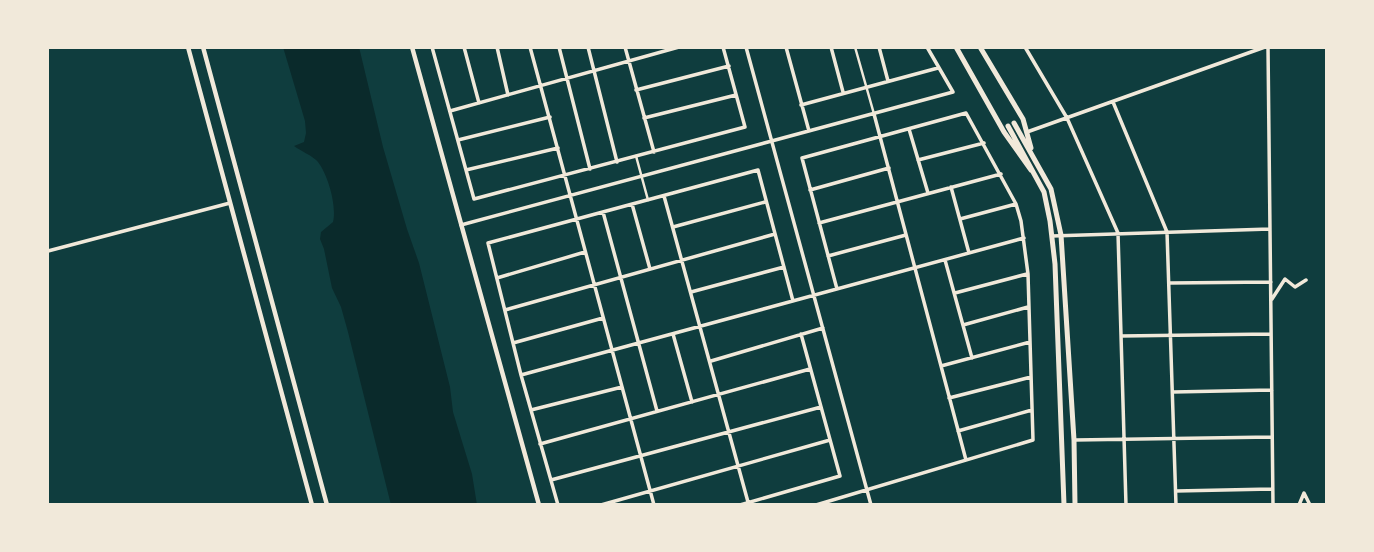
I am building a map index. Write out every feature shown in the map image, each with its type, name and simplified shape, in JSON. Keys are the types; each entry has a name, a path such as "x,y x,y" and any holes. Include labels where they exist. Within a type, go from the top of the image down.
{"main road":[{"path":"956,47 1004,132 1037,178"},
{"path":"980,47 1023,119 1034,158"},
{"path":"1064,505 1052,236 1044,192 1011,125 1051,189 1060,235 1073,440 1074,505"}],"street":[{"path":"188,47 312,505"},
{"path":"204,47 327,505"},
{"path":"412,47 539,505"},
{"path":"432,47 474,200 745,127 723,47"},
{"path":"464,47 479,103"},
{"path":"497,47 508,95"},
{"path":"530,47 654,505"},
{"path":"559,47 590,169"},
{"path":"587,47 617,162"},
{"path":"625,47 654,152"},
{"path":"450,111 679,47"},
{"path":"746,47 871,505"},
{"path":"786,47 808,131"},
{"path":"831,47 844,93"},
{"path":"855,47 890,168 966,460"},
{"path":"879,47 888,81"},
{"path":"461,225 953,92 927,47"},
{"path":"1025,47 1067,118 1118,233 1126,505"},
{"path":"1027,132 1266,47 1273,505"},
{"path":"636,90 729,66"},
{"path":"802,105 938,68"},
{"path":"644,118 736,95"},
{"path":"1113,102 1167,232 1176,505"},
{"path":"816,505 1033,440 1028,274 1024,238 1016,204 966,113 802,158 837,289"},
{"path":"458,140 550,117"},
{"path":"909,129 928,193"},
{"path":"918,160 984,143"},
{"path":"466,170 558,148"},
{"path":"636,156 648,200"},
{"path":"810,190 890,168"},
{"path":"558,505 521,375 488,243 758,170 793,301"},
{"path":"819,223 1001,174"},
{"path":"951,187 969,253"},
{"path":"664,196 748,502"},
{"path":"673,227 766,201"},
{"path":"48,251 230,203"},
{"path":"632,204 650,269"},
{"path":"960,219 1016,204"},
{"path":"603,212 657,411"},
{"path":"1052,236 1270,229"},
{"path":"505,310 775,234"},
{"path":"828,256 906,235"},
{"path":"521,375 1024,238"},
{"path":"497,278 586,252"},
{"path":"945,260 972,358"},
{"path":"691,292 783,267"},
{"path":"955,293 1028,274"},
{"path":"1271,301 1285,279 1295,287 1307,280"},
{"path":"1170,283 1271,282"},
{"path":"963,325 1028,307"},
{"path":"513,343 603,318"},
{"path":"711,361 823,328"},
{"path":"673,334 692,402"},
{"path":"740,505 840,476 801,334"},
{"path":"1121,337 1271,334"},
{"path":"941,366 1030,342"},
{"path":"540,444 810,369"},
{"path":"950,398 1031,377"},
{"path":"531,410 622,387"},
{"path":"1173,392 1272,390"},
{"path":"551,480 821,407"},
{"path":"958,431 1032,411"},
{"path":"1073,440 1272,437"},
{"path":"601,505 830,440"},
{"path":"1176,491 1273,489"},
{"path":"1299,505 1304,493 1310,505"}],"water":[{"path":"283,47 359,47 383,147 419,263 450,387 453,412 472,474 477,505 391,505 348,332 332,288 320,239 321,232 333,222 331,191 318,162 294,146 304,142 305,121"}]}
